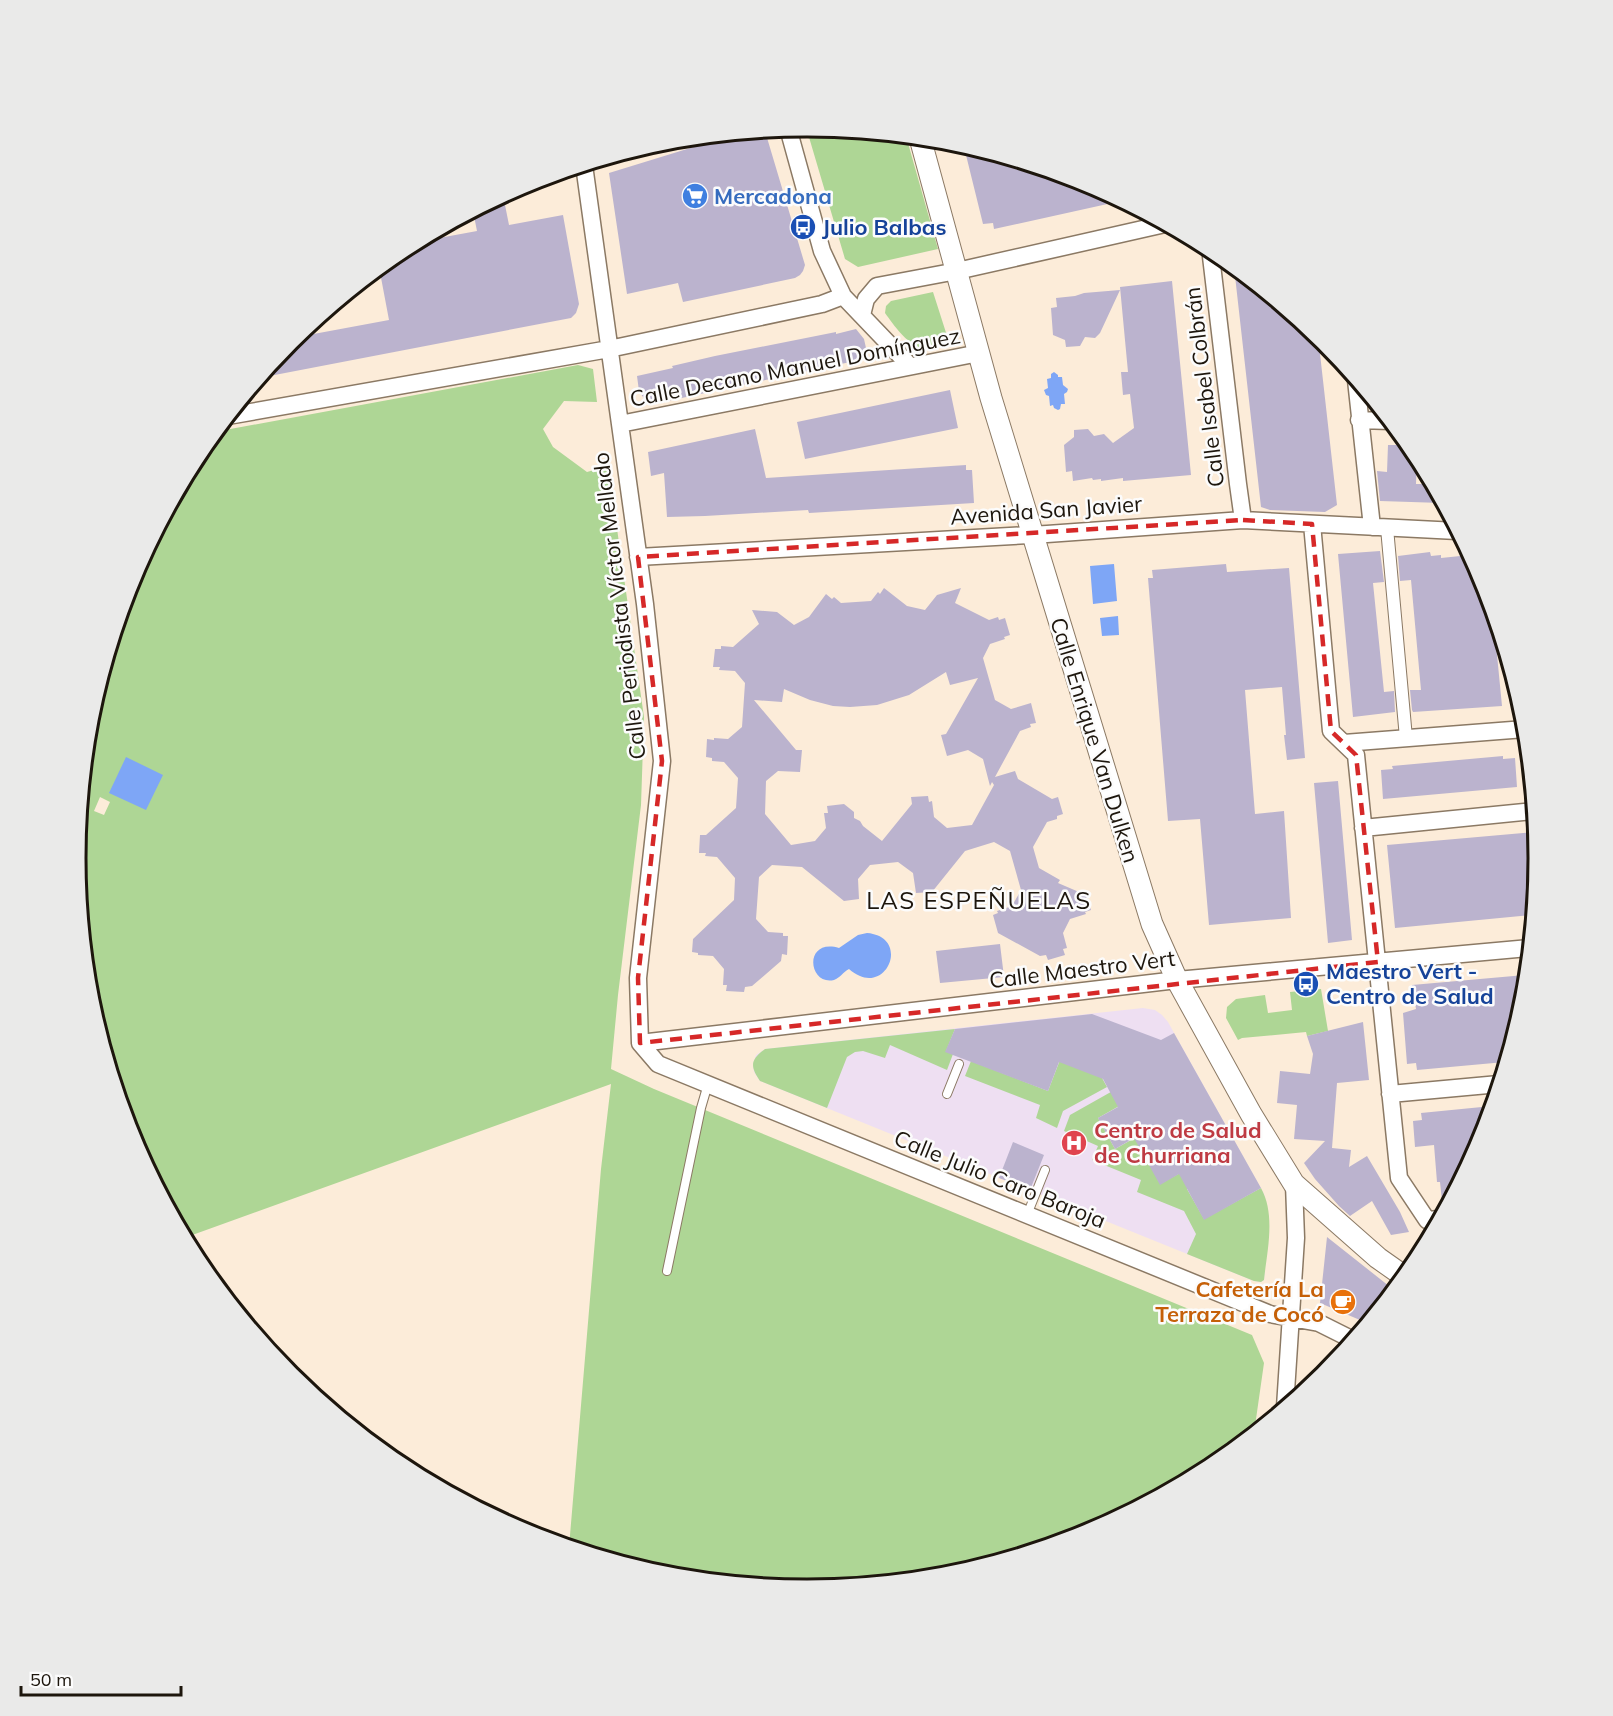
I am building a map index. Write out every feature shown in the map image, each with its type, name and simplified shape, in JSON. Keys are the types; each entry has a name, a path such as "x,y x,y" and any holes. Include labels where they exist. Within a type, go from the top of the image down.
{"street":[{"path":"791,138 822,251 843,296 910,366"},
{"name":"Calle Enrique Van Dulken","path":"922,147 1032,534 1152,924 1177,980 1251,1114 1294,1184 1378,1258 1397,1271"},
{"name":"Calle Periodista Víctor Mellado","path":"585,172 639,556 662,761 638,978 640,1043"},
{"path":"862,315 866,299 877,286 957,271 1153,227"},
{"name":"Calle Isabel Colbrán","path":"1212,262 1243,520"},
{"path":"238,414 609,349 822,304 843,296"},
{"name":"Calle Decano Manuel Domínguez","path":"620,424 979,353"},
{"path":"1357,393 1359,420 1379,528 1406,738"},
{"path":"1359,420 1380,421"},
{"name":"Avenida San Javier","path":"639,556 1243,520 1449,531"},
{"path":"1311,524 1331,731 1356,755 1399,1178 1432,1218"},
{"path":"1344,743 1516,730"},
{"path":"1363,828 1526,812"},
{"name":"Calle Maestro Vert","path":"640,1043 1177,980 1521,949"},
{"name":"Calle Julio Caro Baroja","path":"640,1043 658,1064 1270,1314 1319,1323 1346,1336"},
{"path":"1390,1094 1491,1085"},
{"path":"1286,1397 1296,1238 1294,1184"}],"lane":[{"path":"947,1094 959,1064"},
{"path":"667,1271 708,1084"},
{"path":"1028,1215 1046,1170"}],"highlighted area":[{"path":"1243,520 1312,524 1331,731 1356,755 1378,962 640,1043 638,978 662,761 638,557"}],"shaded area":[{"name":"Centro de Salud de Churriana","path":"1143,1008 1155,1010 1168,1022 1264,1194 1269,1220 1264,1280 1261,1282 760,1081 754,1072 753,1064 756,1055 765,1049"}],"green space":[{"path":"809,137 908,144 938,249 858,267 845,259"},
{"path":"933,292 949,342 925,348 919,347 897,329 885,313 886,306 891,301"},
{"path":"578,365 593,369 597,402 564,401 543,429 553,447 587,472 608,466 644,717 641,805 611,1069 654,1089 1252,1335 1264,1363 1256,1421 1207,1457 1167,1482 1125,1505 1082,1524 1038,1541 993,1554 901,1573 806,1579 712,1573 620,1554 570,1539 601,1169 611,1084 192,1235 182,1218 140,1134 110,1045 99,999 87,905 87,811 99,717 110,671 140,582 182,497 226,430","holes":["100,797 110,802 104,815 94,811"]},
{"path":"1321,989 1328,1031 1307,1036 1306,1032 1238,1040 1226,1018 1227,1007 1236,999 1265,995 1268,1013 1292,1010 1290,992"},
{"path":"955,1029 946,1051 953,1054 947,1070 890,1045 885,1058 863,1051 855,1052 847,1057 827,1108 760,1081 753,1067 756,1057 765,1049"},
{"path":"1065,1047 1097,1069 1107,1087 1063,1111 1057,1128 1036,1118 1040,1105 965,1076 971,1061 1048,1091"},
{"path":"1141,1075 1149,1089 1098,1118 1115,1149 1188,1108 1160,1184 1215,1154 1222,1169 1187,1189 1204,1219 1261,1188 1266,1199 1269,1221 1264,1280 1261,1282 1187,1254 1196,1234 1184,1211 1137,1192 1141,1180 1092,1160 1098,1146 1064,1131 1070,1115"}],"water":[{"path":"1054,372 1058,377 1062,377 1063,385 1068,389 1064,394 1065,404 1061,404 1058,410 1053,405 1050,406 1049,396 1044,390 1048,388 1047,379 1051,378"},
{"path":"1114,564 1117,601 1093,604 1090,566"},
{"path":"1118,616 1119,635 1102,636 1100,618"},
{"path":"126,757 163,775 146,810 109,793"},
{"path":"867,933 881,937 889,945 891,955 889,964 883,973 873,977 862,977 849,969 834,980 825,980 819,976 813,963 819,950 827,947 839,948 858,935"}],"building":[{"path":"767,139 805,265 803,271 795,278 683,302 678,283 627,294 609,173 699,145"},
{"path":"966,156 1038,175 1109,204 994,229 993,223 983,224"},
{"path":"505,204 509,225 563,215 579,304 576,313 571,318 271,376 311,334 389,320 381,277 440,238 477,231 474,218"},
{"path":"1235,279 1282,316 1320,352 1337,505 1325,512 1270,510 1261,507"},
{"path":"1172,281 1191,475 1123,481 1123,478 1101,481 1101,479 1093,480 1092,478 1073,481 1072,471 1066,472 1064,445 1074,437 1074,430 1088,429 1094,436 1104,434 1113,443 1134,428 1130,394 1123,395 1121,372 1128,372 1120,287"},
{"path":"1120,290 1100,333 1095,338 1085,337 1080,346 1066,347 1065,340 1053,335 1051,308 1057,307 1056,298"},
{"path":"856,329 864,339 866,348 862,357 855,361 658,403 645,400 639,391 637,376 673,368 672,366"},
{"path":"950,390 958,428 805,459 797,422"},
{"path":"755,429 766,478 966,465 966,470 972,470 974,503 809,513 808,510 667,517 664,473 651,476 648,452"},
{"path":"1388,445 1397,445 1416,474 1416,484 1423,484 1434,503 1380,501 1377,471 1387,472"},
{"path":"1380,551 1384,582 1373,583 1384,692 1394,691 1395,712 1353,717 1338,554"},
{"path":"1430,552 1431,556 1441,555 1441,558 1461,556 1473,582 1497,650 1502,706 1413,712 1410,690 1421,690 1411,580 1400,581 1398,556"},
{"path":"1226,564 1227,572 1289,568 1305,758 1287,760 1282,687 1245,690 1255,814 1284,811 1291,918 1209,925 1200,819 1168,821 1148,578 1153,578 1152,570"},
{"path":"884,588 907,606 925,610 937,595 961,588 955,603 989,620 998,617 999,620 1005,618 1010,635 990,644 983,658 995,700 1011,709 1031,703 1036,723 1020,731 995,777 1015,771 1018,779 1052,799 1058,797 1063,814 1047,822 1033,847 1039,868 1060,880 1058,883 1086,895 1091,910 1070,919 1063,933 1067,948 1063,949 1065,955 1048,960 1046,955 1040,956 998,933 993,915 998,913 997,911 1012,906 1021,890 1010,851 994,842 965,851 932,892 916,893 913,873 898,862 870,865 858,879 859,899 844,901 802,867 772,865 759,877 756,919 768,932 783,933 783,936 788,936 787,955 782,954 781,961 752,986 745,987 744,992 726,991 727,985 723,985 724,969 713,956 698,955 692,952 693,939 734,900 735,878 717,857 699,853 700,835 706,835 736,808 738,778 724,762 712,761 712,758 706,757 707,739 728,739 742,727 745,683 735,671 719,670 720,667 713,667 715,649 721,649 721,646 733,647 759,624 752,610 777,612 794,625 809,617 826,594 841,603 871,601 878,592 880,594","holes":["946,672 950,685 978,678 946,734 941,735 947,756 968,750 983,759 990,786 992,782 994,785 972,825 947,828 934,817 932,801 929,802 928,796 911,797 912,804 882,841 854,818 854,812 844,804 827,806 828,813 824,813 826,828 815,841 791,845 765,814 766,781 778,771 800,772 802,750 796,750 754,700 782,702 784,689 810,700 833,706 877,705 909,695"]},
{"path":"1503,756 1503,759 1515,758 1517,787 1383,799 1381,770 1393,769 1392,766"},
{"path":"1338,781 1352,940 1328,943 1314,783"},
{"path":"1527,833 1525,916 1395,928 1387,845"},
{"path":"1000,944 1004,977 940,983 936,951"},
{"path":"1517,976 1514,999 1497,1063 1417,1070 1416,1063 1407,1064 1403,1013 1416,1009 1412,985"},
{"path":"1092,1014 1161,1040 1174,1033 1261,1188 1204,1220 1179,1174 1160,1185 1134,1138 1115,1149 1098,1118 1118,1107 1103,1079 1059,1062 1048,1091 945,1052 955,1029"},
{"path":"1363,1022 1369,1080 1337,1083 1332,1148 1351,1150 1349,1167 1367,1156 1409,1232 1391,1235 1372,1201 1350,1216 1339,1206 1304,1163 1325,1141 1294,1139 1297,1105 1277,1103 1280,1071 1310,1074 1313,1054 1307,1036"},
{"path":"1483,1107 1473,1134 1442,1198 1440,1182 1437,1182 1434,1145 1415,1147 1413,1121 1422,1120 1421,1113"},
{"path":"1013,1142 1044,1155 1030,1190 999,1178"},
{"path":"1327,1237 1388,1285 1360,1320 1320,1303"}],"place":[{"name":"Mercadona","path":"695,196"},
{"name":"Julio Balbas","path":"803,227"},
{"name":"Maestro Vert - Centro de Salud","path":"1306,984"},
{"name":"Centro de Salud de Churriana","path":"1074,1143"},
{"name":"Cafetería La Terraza de Cocó","path":"1343,1302"}],"district":[{"name":"LAS ESPEÑUELAS","path":"979,900"}]}
